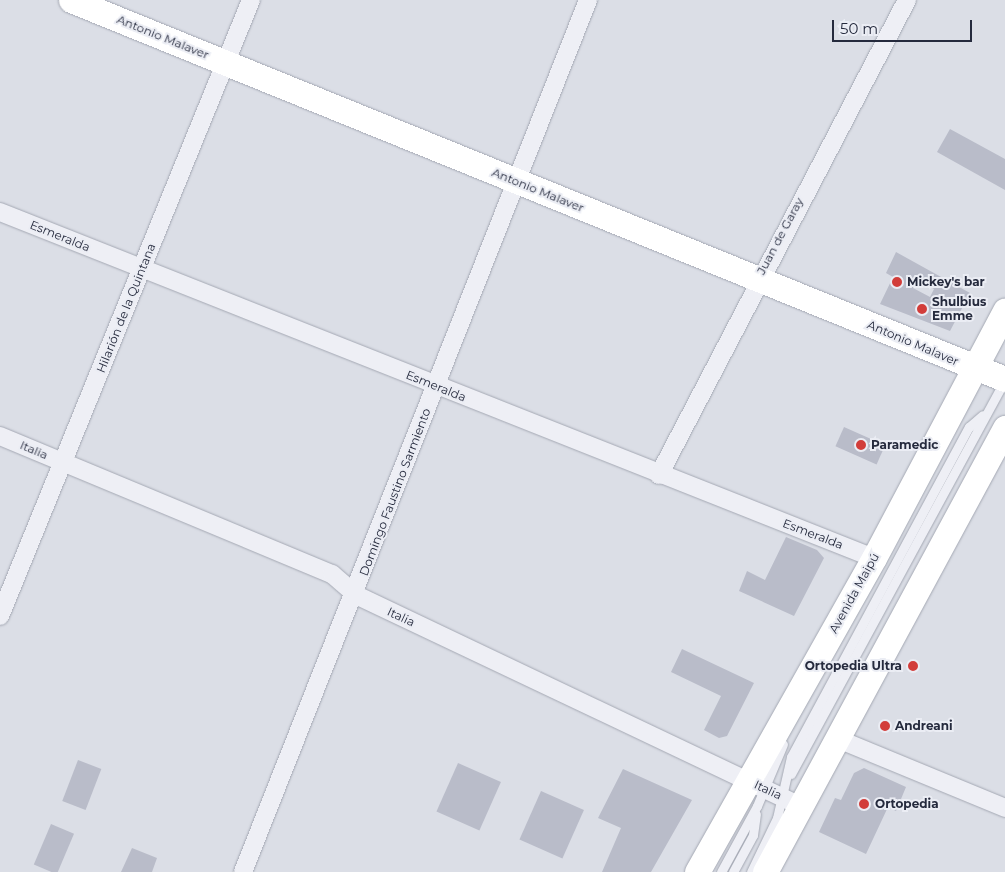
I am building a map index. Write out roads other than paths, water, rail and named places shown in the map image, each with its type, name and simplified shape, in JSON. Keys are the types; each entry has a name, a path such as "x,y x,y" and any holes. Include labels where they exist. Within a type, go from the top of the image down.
{"main road":[{"name":"Antonio Malaver","path":"71,0 515,181 758,277 974,368 1005,379"},
{"name":"Avenida Maipú","path":"697,872 756,784 1005,311"},
{"path":"764,872 792,801 838,739 1005,428"}],"street":[{"name":"Hilarión de la Quintana","path":"0,616 64,463 251,0"},
{"name":"Domingo Faustino Sarmiento","path":"243,872 356,595 515,181 588,0"},
{"name":"Juan de Garay","path":"659,475 758,277 906,0"},
{"name":"Esmeralda","path":"0,212 659,475 874,558"},
{"name":"Italia","path":"0,436 332,574 356,595 792,801"},
{"path":"838,739 1005,808"}],"lane":[{"path":"789,778 935,514 983,415 1005,379"},
{"path":"751,872 792,801 789,778 791,758 969,427 983,415"},
{"path":"911,557 924,508"},
{"path":"901,551 935,514"},
{"path":"846,675 855,636"},
{"path":"837,670 865,641"},
{"path":"732,872 752,835 757,806 756,784"},
{"path":"721,872 757,806"}],"place":[{"name":"Mickey's bar","path":"897,282"},
{"name":"Shulbius Emme","path":"922,309"},
{"name":"Paramedic","path":"861,445"},
{"name":"Ortopedia Ultra","path":"913,666"},
{"name":"Andreani","path":"885,726"},
{"name":"Ortopedia","path":"864,804"}]}
